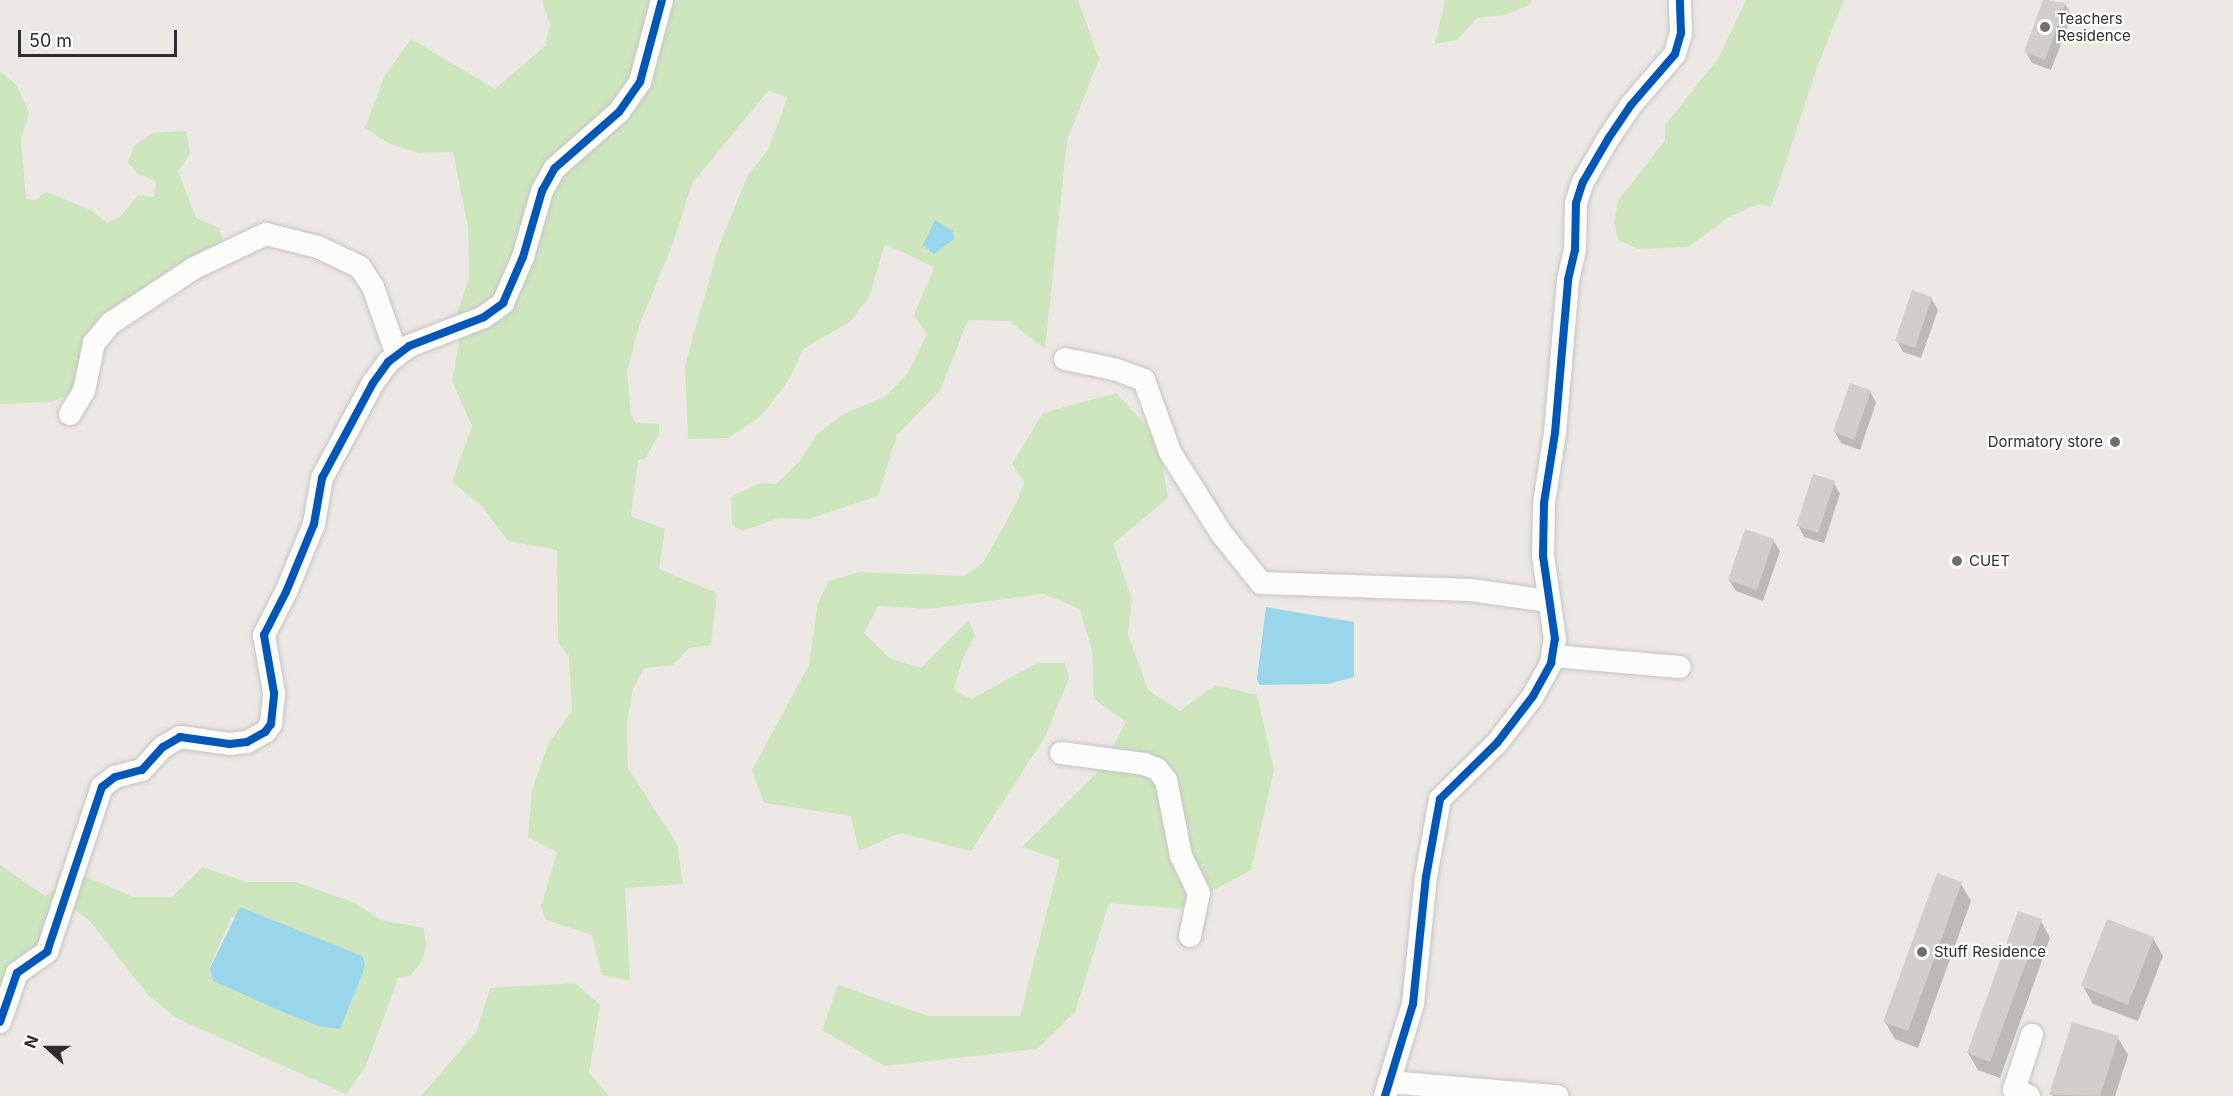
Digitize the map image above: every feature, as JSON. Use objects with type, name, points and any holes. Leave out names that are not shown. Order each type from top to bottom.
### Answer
[{"type":"street","points":[[0,1022],[17,973],[47,952],[102,787],[116,777],[142,770],[163,747],[180,737],[230,744],[247,742],[257,738],[271,724],[274,693],[264,635],[286,592],[314,524],[325,472],[373,383],[397,355],[418,342],[484,317],[503,303],[523,257],[542,191],[555,168],[619,112],[640,82],[662,0]]},
{"type":"street","points":[[1557,1096],[1387,1089],[1413,1004],[1428,867],[1440,799],[1504,734],[1533,696],[1553,656],[1555,639],[1543,556],[1544,503],[1555,433],[1568,280],[1575,250],[1576,203],[1583,182],[1608,139],[1631,105],[1675,54],[1681,33],[1680,0]]},
{"type":"street","points":[[70,414],[84,391],[100,333],[194,268],[266,234],[318,247],[360,267],[373,287],[397,355]]},
{"type":"street","points":[[1065,359],[1114,369],[1144,380],[1170,452],[1221,533],[1261,583],[1471,590],[1548,601]]},
{"type":"street","points":[[1553,656],[1680,667]]},
{"type":"street","points":[[1061,753],[1144,764],[1157,769],[1166,780],[1181,856],[1198,893],[1190,936]]},
{"type":"street","points":[[2029,1096],[2014,1090],[2032,1035]]},
{"type":"green space","points":[[542,0],[1078,0],[1099,59],[1067,140],[1045,349],[1009,321],[968,320],[940,391],[897,435],[878,496],[809,519],[779,518],[742,531],[732,525],[731,497],[760,483],[776,484],[799,462],[817,434],[845,413],[885,397],[908,373],[927,334],[914,316],[934,267],[885,244],[870,295],[851,321],[803,349],[789,380],[761,416],[728,438],[688,439],[685,366],[719,246],[748,175],[769,148],[787,98],[769,90],[692,183],[674,241],[640,323],[627,371],[631,415],[636,423],[659,424],[659,434],[645,459],[638,460],[631,516],[665,529],[659,569],[717,593],[711,645],[689,648],[673,665],[644,668],[633,689],[627,721],[628,768],[677,844],[683,884],[625,888],[630,981],[602,975],[592,935],[546,920],[541,907],[557,852],[528,837],[532,790],[548,744],[572,711],[569,656],[558,643],[557,550],[508,541],[480,504],[452,482],[472,426],[452,381],[460,338],[458,311],[469,278],[468,227],[453,152],[418,153],[388,143],[365,128],[384,77],[411,39],[495,89],[545,46],[550,25]]},
{"type":"green space","points":[[1445,0],[1532,0],[1529,5],[1504,15],[1477,18],[1457,40],[1435,44]]},
{"type":"green space","points":[[1746,0],[1844,0],[1819,62],[1771,207],[1759,204],[1729,217],[1688,247],[1638,249],[1618,240],[1614,222],[1618,201],[1665,140],[1665,125],[1718,59]]},
{"type":"green space","points":[[0,71],[17,86],[29,113],[21,139],[26,199],[36,200],[46,192],[91,210],[107,223],[120,217],[138,195],[154,197],[156,181],[138,174],[128,162],[134,146],[152,133],[186,131],[190,154],[178,171],[196,218],[219,228],[224,245],[108,324],[87,387],[52,402],[0,404]]},
{"type":"green space","points":[[1116,393],[1158,438],[1168,498],[1113,544],[1132,599],[1128,634],[1148,690],[1180,711],[1215,685],[1257,695],[1274,770],[1251,870],[1179,909],[1109,903],[1075,1012],[1037,1049],[885,1066],[822,1030],[838,985],[928,1016],[1020,1016],[1060,860],[1022,847],[1101,769],[1126,722],[1094,699],[1092,651],[1080,609],[1044,594],[928,609],[878,606],[864,633],[889,658],[921,668],[969,620],[975,635],[962,660],[954,690],[972,699],[1037,663],[1065,663],[1069,678],[1045,737],[971,851],[900,833],[859,851],[851,816],[764,803],[752,770],[809,665],[818,603],[829,581],[860,572],[964,576],[983,563],[1017,502],[1024,482],[1012,464],[1043,413]]},
{"type":"green space","points":[[0,865],[45,896],[82,875],[134,897],[172,897],[203,867],[246,882],[296,882],[355,903],[381,920],[424,928],[426,945],[422,961],[410,976],[398,978],[366,1066],[346,1094],[176,1018],[148,995],[89,920],[69,906],[32,970],[0,986]],"holes":[[[251,911],[362,975],[340,1029],[318,1026],[213,981],[210,967],[231,918]]]},
{"type":"green space","points":[[575,983],[600,1005],[589,1073],[609,1096],[421,1096],[477,1031],[490,988]]},
{"type":"water","points":[[935,220],[953,231],[954,239],[934,254],[923,245]]},
{"type":"water","points":[[1266,607],[1354,622],[1354,677],[1328,684],[1260,685],[1257,679]]},
{"type":"water","points":[[240,907],[362,956],[365,964],[362,975],[340,1029],[318,1026],[213,981],[210,968]]},
{"type":"building","name":"Teachers Residence","points":[[2043,0],[2066,3],[2045,60],[2024,52]]},
{"type":"building","points":[[1912,290],[1932,297],[1915,348],[1895,341]]},
{"type":"building","points":[[1850,383],[1871,390],[1854,440],[1833,432]]},
{"type":"building","points":[[1813,474],[1835,481],[1818,533],[1796,526]]},
{"type":"building","points":[[1745,529],[1774,539],[1757,590],[1728,580]]},
{"type":"building","name":"Stuff Residence","points":[[1937,873],[1962,882],[1908,1031],[1883,1022]]},
{"type":"building","name":"Stuff Residence","points":[[2018,911],[2042,919],[1990,1062],[1967,1053]]},
{"type":"building","points":[[2107,919],[2154,937],[2128,1005],[2081,986]]},
{"type":"building","points":[[2072,1022],[2119,1036],[2100,1096],[2049,1095]]},
{"type":"cycle path","points":[[0,1022],[17,973],[47,952],[102,787],[115,777],[142,770],[163,747],[180,737],[230,744],[247,742],[265,732],[271,724],[274,693],[264,635],[286,592],[314,524],[322,478],[373,383],[388,362],[409,346],[484,317],[503,303],[523,257],[542,191],[555,168],[619,112],[640,82],[662,0]]},
{"type":"cycle path","points":[[1385,1096],[1413,1004],[1426,877],[1440,799],[1497,743],[1533,696],[1551,663],[1555,639],[1543,556],[1544,503],[1555,433],[1568,280],[1575,250],[1576,203],[1583,182],[1608,139],[1631,105],[1675,54],[1681,33],[1680,0]]},
{"type":"place","name":"Teachers Residence","points":[[2045,27]]},
{"type":"place","name":"Dormatory store","points":[[2115,442]]},
{"type":"place","name":"CUET","points":[[1957,561]]},
{"type":"place","name":"Stuff Residence","points":[[1922,952]]}]
